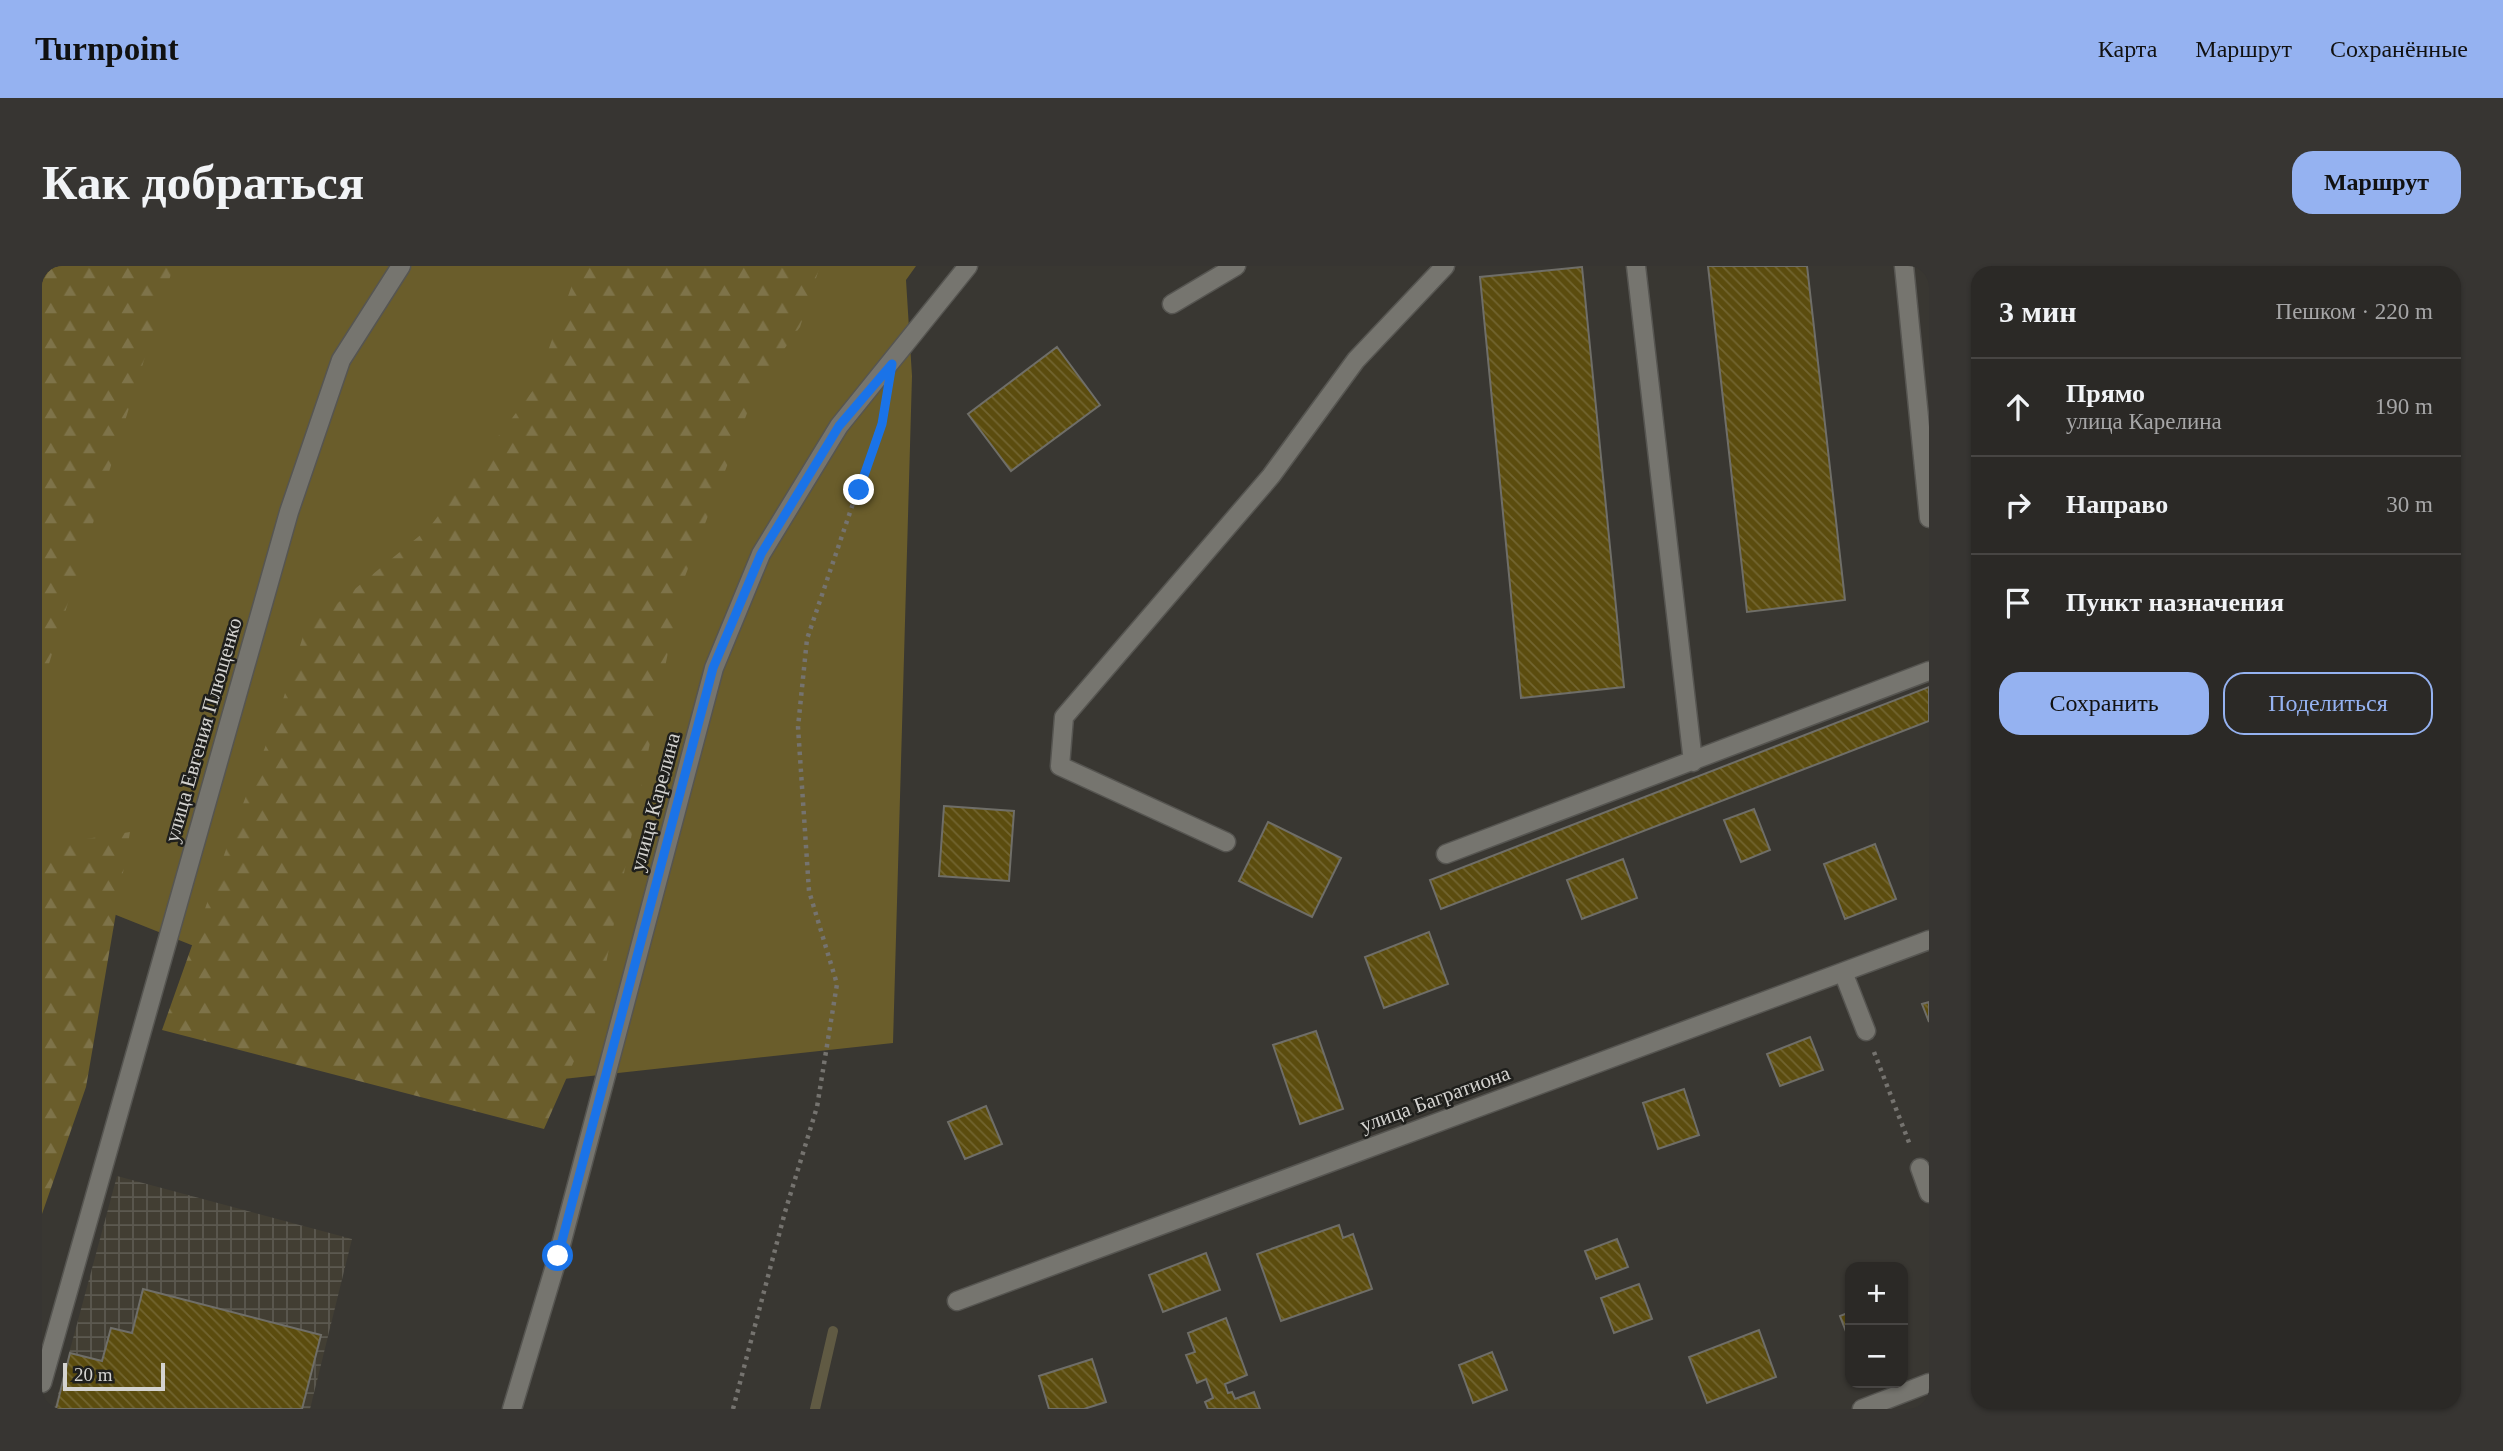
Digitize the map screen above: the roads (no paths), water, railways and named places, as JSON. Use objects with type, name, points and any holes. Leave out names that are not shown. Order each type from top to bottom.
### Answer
[{"type":"street","name":"улица Евгения Плющенко","points":[[42,1383],[289,512],[341,360],[401,266]]},
{"type":"street","name":"улица Карелина","points":[[512,1409],[558,1256],[713,668],[761,554],[839,426],[892,364],[968,266]]},
{"type":"street","points":[[1172,304],[1236,266]]},
{"type":"street","points":[[1636,266],[1693,762]]},
{"type":"street","points":[[1904,266],[1929,518]]},
{"type":"street","points":[[1226,842],[1060,766],[1064,717],[1271,476],[1356,360],[1445,267]]},
{"type":"street","points":[[1446,854],[1929,671]]},
{"type":"street","name":"улица Багратиона","points":[[957,1301],[1929,940]]},
{"type":"street","points":[[1843,972],[1866,1031]]},
{"type":"street","points":[[1920,1168],[1929,1193]]},
{"type":"street","points":[[1862,1409],[1929,1383]]},
{"type":"waterway","points":[[815,1409],[833,1331]]}]
